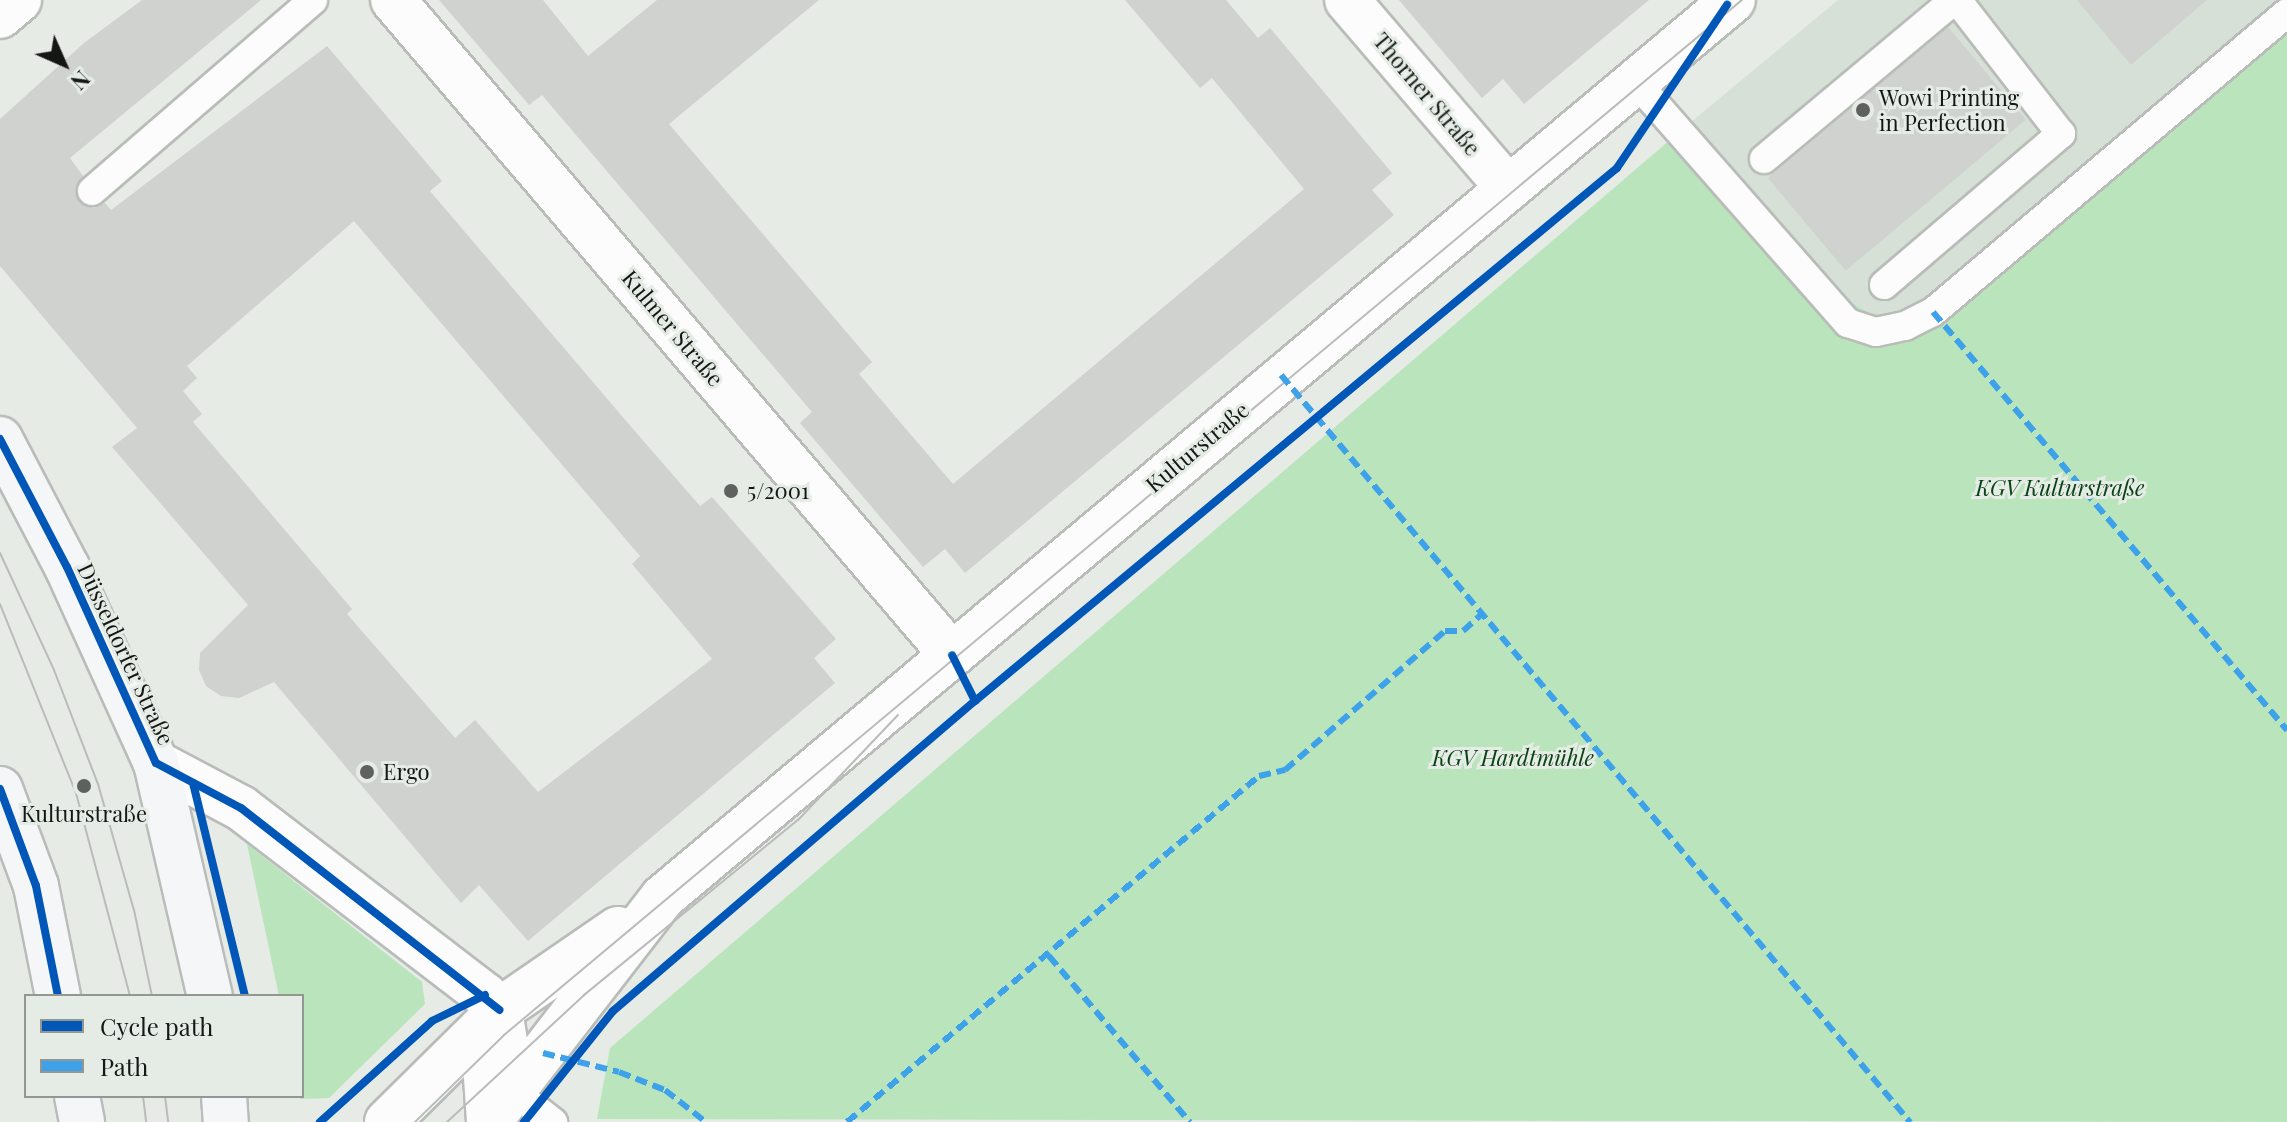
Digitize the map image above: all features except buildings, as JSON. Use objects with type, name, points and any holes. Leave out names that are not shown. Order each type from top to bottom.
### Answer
[{"type":"main road","name":"Düsseldorfer Straße","points":[[0,439],[67,567],[156,763],[210,994]]},
{"type":"main road","points":[[0,789],[36,886],[58,994]]},
{"type":"main road","points":[[77,1098],[82,1122]]},
{"type":"main road","points":[[224,1098],[226,1122]]},
{"type":"street","points":[[0,16],[19,0]]},
{"type":"street","name":"Kulmer Straße","points":[[393,0],[952,655]]},
{"type":"street","name":"Thorner Straße","points":[[1347,0],[1508,188]]},
{"type":"street","name":"Kulturstraße","points":[[387,1122],[488,1022],[650,911],[1733,0]]},
{"type":"street","name":"Düsseldorfer Straße","points":[[156,763],[241,808],[488,1022]]},
{"type":"street","name":"Kulturstraße","points":[[501,1106],[650,911]]},
{"type":"street","points":[[488,1022],[501,1106]]},
{"type":"lane","points":[[92,191],[313,0]]},
{"type":"lane","points":[[1764,159],[1956,0],[2061,134],[1884,285]]},
{"type":"lane","points":[[1636,82],[1848,323],[1876,332],[1905,326],[1933,312],[2287,13]]},
{"type":"lane","points":[[481,1122],[488,1022]]},
{"type":"lane","points":[[501,1106],[553,1122]]},
{"type":"shaded area","points":[[1838,0],[2287,0],[1933,301],[1894,315],[1870,313],[1845,299],[1691,122]]},
{"type":"green space","name":"KGV Hardtmühle","points":[[2287,2],[2287,1122],[597,1119],[610,1048],[1691,122],[1845,299],[1870,313],[1894,315],[1933,301]]},
{"type":"green space","points":[[247,844],[422,982],[425,1004],[329,1098],[300,1099],[304,1098],[304,994],[279,994]]},
{"type":"tram line","points":[[415,1122],[504,1035],[1742,0]]},
{"type":"tram line","points":[[0,553],[54,670],[98,784],[134,910],[152,994]]},
{"type":"tram line","points":[[0,604],[76,793],[129,994]]},
{"type":"tram line","points":[[447,1122],[584,995],[798,820],[898,715]]},
{"type":"tram line","points":[[143,1098],[146,1122]]},
{"type":"tram line","points":[[165,1098],[168,1122]]},
{"type":"marked path","points":[[1933,312],[2287,730]]},
{"type":"marked path","points":[[1281,375],[1910,1122]]},
{"type":"marked path","points":[[847,1122],[1259,776],[1285,770],[1445,631],[1463,631],[1482,614]]},
{"type":"marked path","points":[[1049,956],[1190,1122]]},
{"type":"marked path","points":[[543,1053],[619,1072],[665,1090],[706,1122]]},
{"type":"cycle path","points":[[975,701],[1617,168],[1727,5]]},
{"type":"cycle path","points":[[0,439],[67,567],[156,763],[241,808],[500,1010]]},
{"type":"cycle path","points":[[524,1122],[613,1011],[975,701],[952,655]]},
{"type":"cycle path","points":[[193,783],[245,994]]},
{"type":"cycle path","points":[[0,789],[36,886],[58,994]]},
{"type":"cycle path","points":[[320,1122],[432,1021],[485,995]]},
{"type":"place","name":"Wowi Printing in Perfection","points":[[1863,110]]},
{"type":"place","name":"5/2001","points":[[731,491]]},
{"type":"place","name":"Ergo","points":[[367,772]]},
{"type":"place","name":"Kulturstraße","points":[[84,786]]},
{"type":"park label","name":"KGV Kulturstraße","points":[[2060,488]]}]
